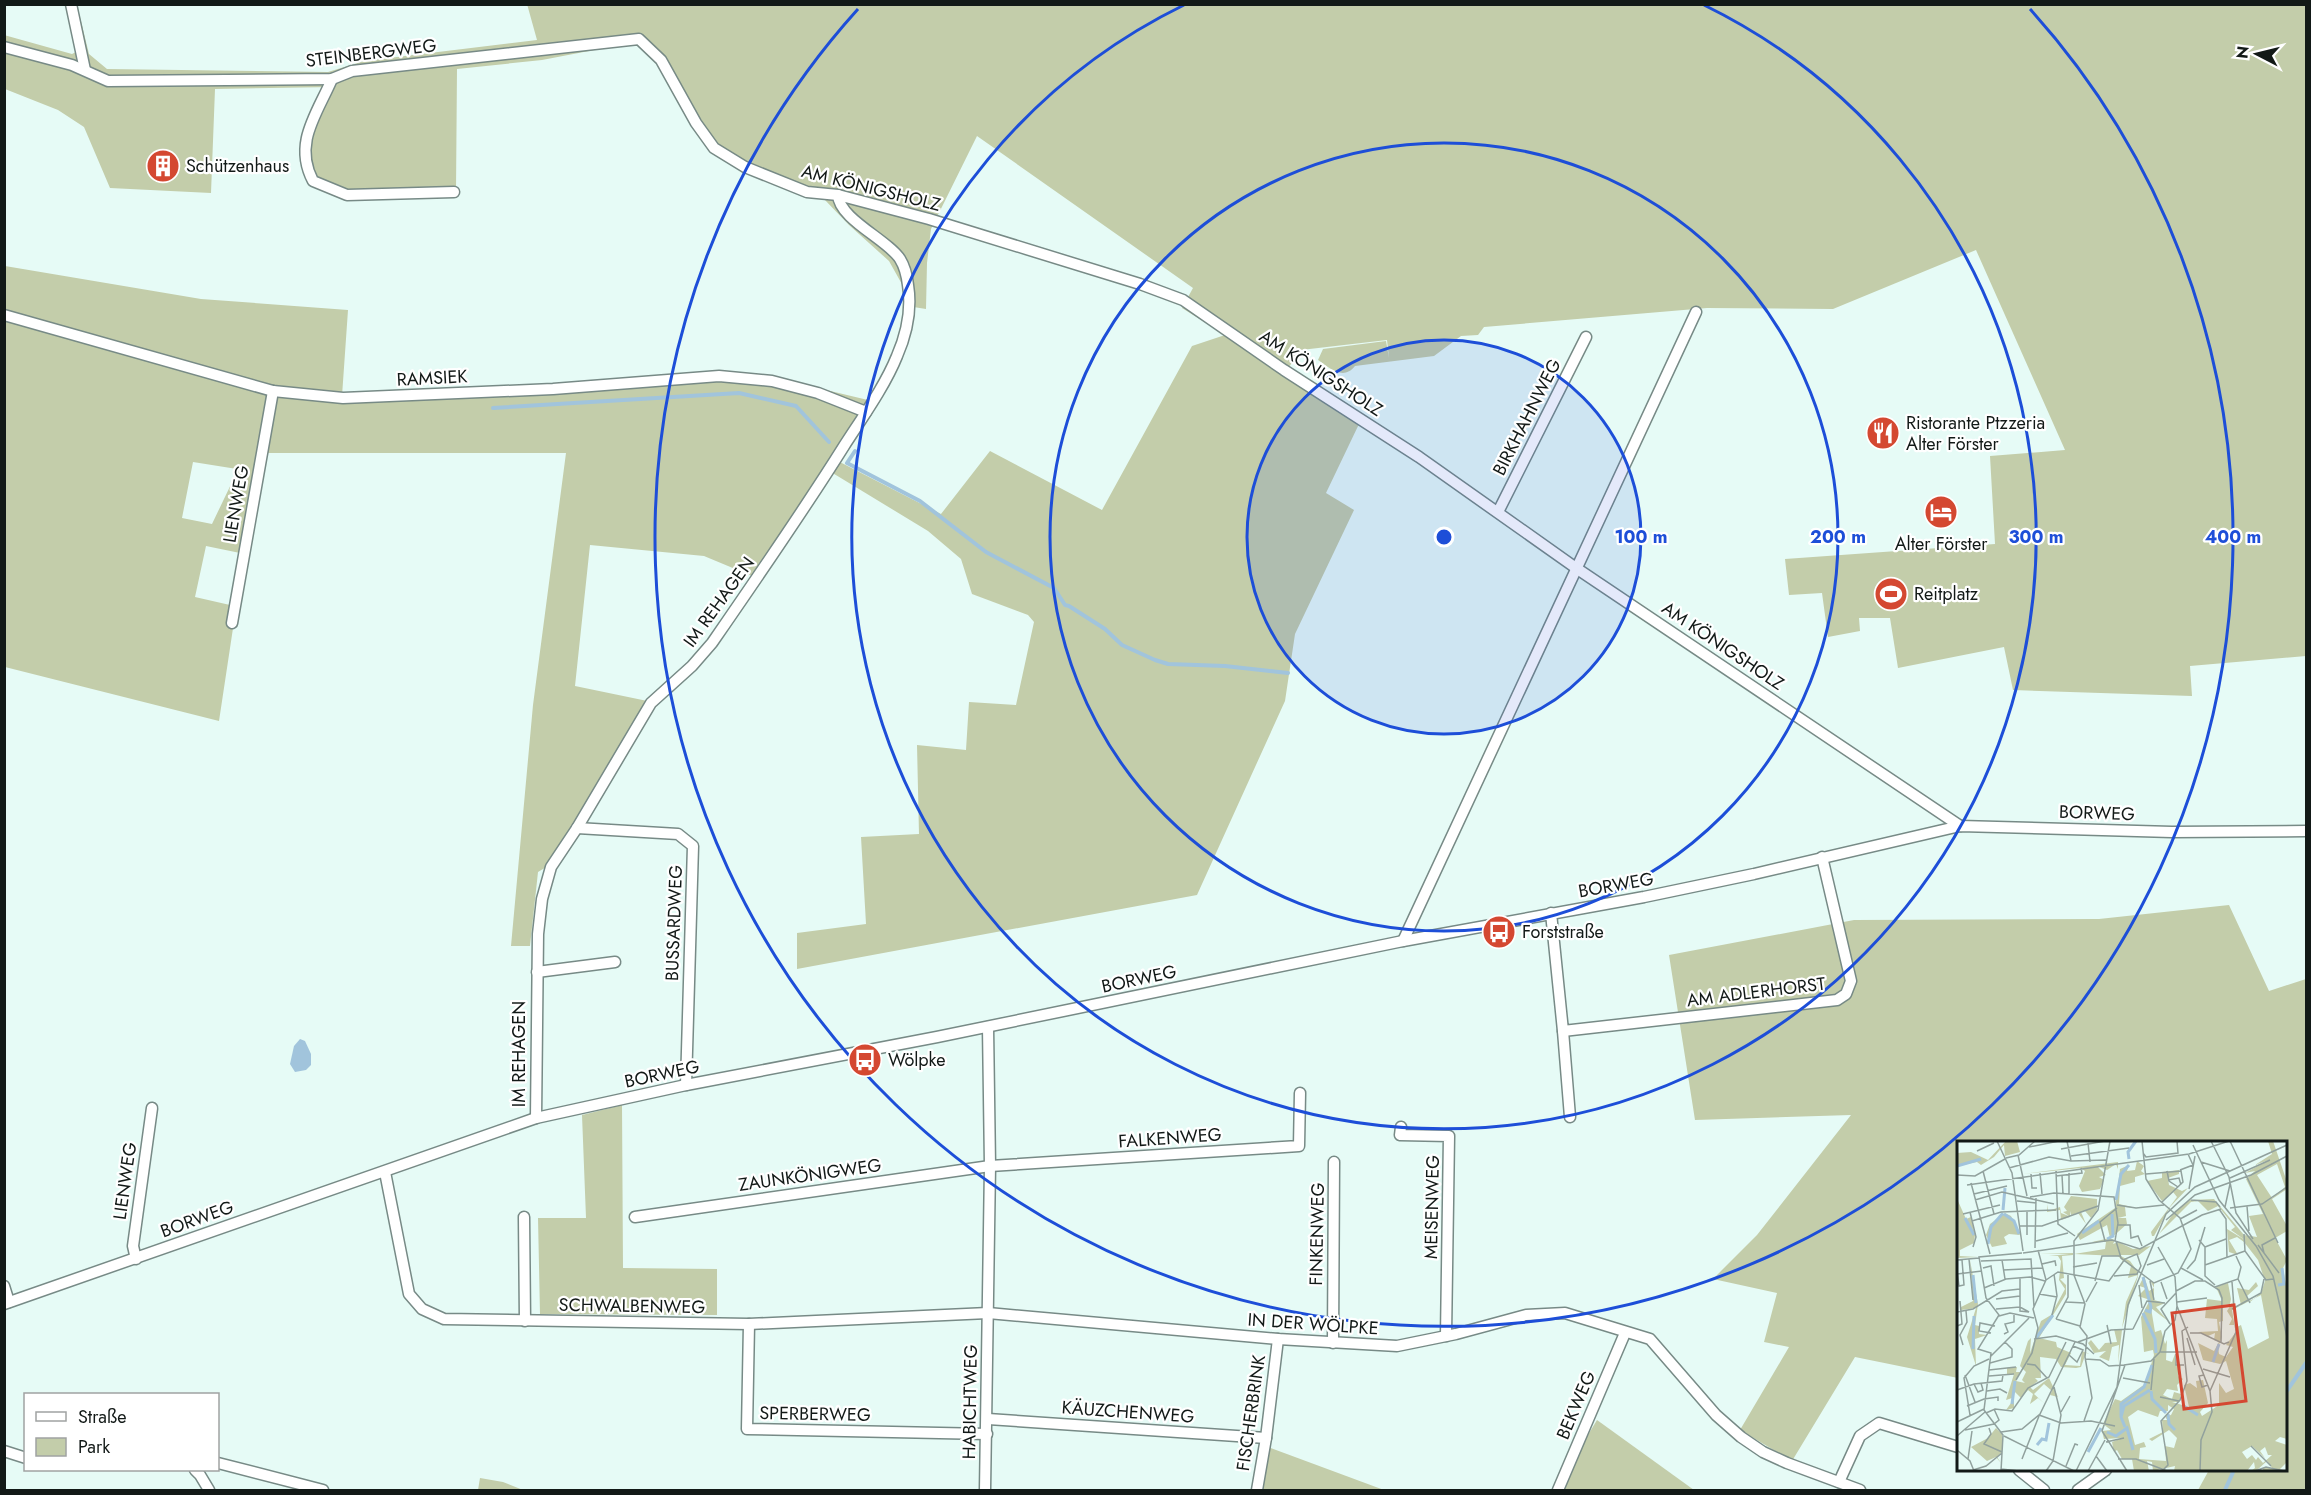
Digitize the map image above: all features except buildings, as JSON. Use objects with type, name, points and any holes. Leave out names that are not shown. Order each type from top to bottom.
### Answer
[{"type":"street","points":[[71,4],[85,70]]},
{"type":"street","name":"STEINBERGWEG","points":[[4,47],[72,65],[108,81],[332,79],[351,71],[639,39]]},
{"type":"street","name":"AM KÖNIGSHOLZ","points":[[639,39],[661,60],[696,123],[714,148],[745,167],[807,192],[838,195],[929,219],[1140,284],[1182,300],[1960,826]]},
{"type":"street","points":[[332,79],[306,136],[306,167],[313,181],[347,195],[454,192]]},
{"type":"street","name":"IM REHAGEN","points":[[536,1118],[538,934],[545,888],[551,867],[577,828],[651,703],[692,666],[712,643],[820,484],[897,358],[909,314],[906,274],[900,259],[854,219],[838,202],[838,195]]},
{"type":"street","points":[[1403,941],[1696,312]]},
{"type":"street","name":"RAMSIEK","points":[[4,315],[273,391],[343,399],[554,389],[719,376],[772,381],[818,393],[866,412]]},
{"type":"street","name":"BIRKHAHNWEG","points":[[1498,512],[1586,337]]},
{"type":"street","name":"LIENWEG","points":[[232,623],[273,391]]},
{"type":"street","name":"BORWEG","points":[[7,1303],[536,1118],[686,1085],[988,1027],[1403,941],[1644,897],[1960,826],[2172,832],[2307,831]]},
{"type":"street","name":"BUSSARDWEG","points":[[577,828],[678,834],[693,846],[686,1085]]},
{"type":"street","name":"AM ADLERHORST","points":[[1563,1031],[1837,1000],[1846,994],[1851,981],[1822,857]]},
{"type":"street","points":[[1551,913],[1570,1117]]},
{"type":"street","points":[[537,972],[615,962]]},
{"type":"street","points":[[988,1027],[990,1166],[988,1313]]},
{"type":"street","name":"FALKENWEG","points":[[990,1166],[1299,1146],[1300,1093]]},
{"type":"street","name":"LIENWEG","points":[[136,1259],[133,1246],[152,1108]]},
{"type":"street","name":"MEISENWEG","points":[[1401,1127],[1400,1135],[1449,1136],[1446,1336]]},
{"type":"street","name":"FINKENWEG","points":[[1333,1343],[1334,1162]]},
{"type":"street","name":"ZAUNKÖNIGWEG","points":[[635,1217],[990,1166]]},
{"type":"street","name":"SCHWALBENWEG","points":[[385,1172],[409,1294],[422,1309],[444,1318],[749,1324],[988,1313]]},
{"type":"street","points":[[524,1216],[525,1321]]},
{"type":"street","points":[[4,1286],[7,1303]]},
{"type":"street","name":"IN DER WÖLPKE","points":[[988,1313],[1278,1339],[1397,1346],[1526,1315],[1565,1313],[1650,1339],[1716,1415],[1741,1437],[1763,1452],[1787,1463],[1860,1491]]},
{"type":"street","name":"HABICHTWEG","points":[[985,1491],[988,1313]]},
{"type":"street","name":"SPERBERWEG","points":[[749,1324],[747,1429],[987,1434]]},
{"type":"street","name":"BEKWEG","points":[[1558,1491],[1625,1333]]},
{"type":"street","name":"FISCHERBRINK","points":[[1257,1491],[1278,1339]]},
{"type":"street","name":"KÄUZCHENWEG","points":[[988,1419],[1266,1438]]},
{"type":"street","points":[[1839,1482],[1860,1436],[1879,1423],[1957,1446]]},
{"type":"street","points":[[4,1450],[24,1457]]},
{"type":"street","points":[[219,1463],[323,1491]]},
{"type":"street","points":[[196,1471],[209,1491]]},
{"type":"street","points":[[2020,1471],[2044,1491]]},
{"type":"street","points":[[2078,1491],[2105,1471]]},
{"type":"green space","points":[[527,4],[2306,5],[2306,656],[2190,666],[2192,696],[2013,690],[2004,647],[1898,668],[1890,618],[1859,618],[1860,631],[1828,637],[1822,593],[1789,595],[1785,559],[1995,544],[1990,456],[2065,450],[1976,250],[1833,309],[1707,308],[1484,327],[1478,335],[1461,336],[1434,356],[1355,366],[1346,373],[1337,372],[1318,360],[1323,349],[1386,341],[1389,358],[1387,340],[1301,350],[1284,374],[1359,424],[1326,493],[1354,510],[1295,634],[1285,701],[1197,895],[797,969],[797,933],[866,924],[861,837],[919,834],[917,745],[966,750],[969,702],[1016,705],[1034,622],[1028,615],[972,594],[961,559],[928,531],[826,469],[752,576],[704,556],[590,545],[575,686],[657,703],[548,866],[538,872],[530,946],[511,946],[533,705],[566,453],[264,453],[219,721],[5,667],[5,266],[201,299],[348,310],[342,396],[772,377],[872,401],[832,458],[941,514],[990,451],[1102,510],[1192,346],[1225,335],[1182,308],[1193,288],[977,136],[931,229],[927,263],[926,309],[907,306],[903,286],[889,261],[824,199],[742,171],[710,149],[660,63],[636,42],[542,60],[457,69],[456,190],[346,191],[314,178],[307,145],[333,87],[215,89],[211,193],[110,188],[84,127],[58,110],[5,89],[4,35],[72,54],[76,52],[65,5],[77,5],[89,54],[107,69],[328,72],[364,61],[537,40]],"holes":[[[193,462],[237,469],[212,524],[182,518]],[[206,546],[240,553],[230,605],[195,597]]]},
{"type":"green space","points":[[2229,905],[2269,991],[2306,979],[2306,1490],[2198,1490],[2208,1471],[2287,1471],[2287,1141],[1957,1141],[1957,1378],[1855,1357],[1792,1461],[1740,1430],[1789,1347],[1764,1342],[1777,1293],[1713,1279],[1757,1235],[1851,1115],[1695,1120],[1669,955],[1854,920],[2099,919]]},
{"type":"green space","points":[[622,1105],[623,1268],[717,1269],[717,1315],[540,1314],[538,1218],[586,1218],[582,1115]]},
{"type":"green space","points":[[1597,1420],[1694,1490],[1555,1490]]},
{"type":"green space","points":[[1268,1447],[1384,1490],[1260,1490]]},
{"type":"green space","points":[[480,1478],[503,1482],[523,1490],[478,1490]]},
{"type":"water","points":[[300,1039],[305,1041],[311,1054],[311,1065],[306,1070],[295,1072],[290,1064],[294,1046]]},
{"type":"waterway","points":[[493,408],[739,393],[796,406],[829,442]]},
{"type":"waterway","points":[[855,451],[847,463],[920,501],[986,552],[1054,588],[1065,605],[1105,629],[1122,645],[1168,664],[1225,666],[1288,673]]},
{"type":"waterway","points":[[2287,1391],[2306,1363]]},
{"type":"waterway","points":[[2225,1490],[2234,1471]]},
{"type":"place","name":"Schützenhaus","points":[[163,166]]},
{"type":"place","name":"Ristorante Ptzzeria Alter Förster","points":[[1883,433]]},
{"type":"place","name":"Alter Förster","points":[[1941,512]]},
{"type":"place","name":"Reitplatz","points":[[1891,594]]},
{"type":"place","name":"Forststraße","points":[[1499,932]]},
{"type":"place","name":"Wölpke","points":[[865,1060]]}]
